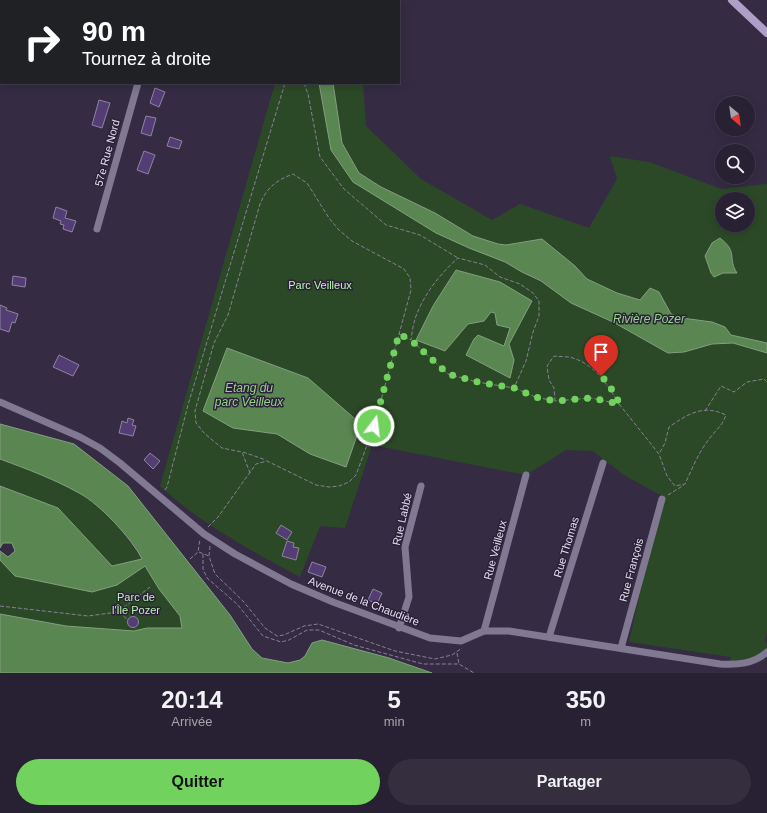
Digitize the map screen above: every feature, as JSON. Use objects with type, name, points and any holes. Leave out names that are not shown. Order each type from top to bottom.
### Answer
[{"type":"main road","points":[[732,0],[767,33]]},
{"type":"street","name":"57e Rue Nord","points":[[97,229],[138,84]]},
{"type":"street","name":"Avenue de la Chaudière","points":[[0,402],[80,437],[100,448],[204,534],[235,554],[291,584],[399,628],[430,638],[461,641],[484,631],[509,631],[550,636],[720,664],[738,665],[753,661],[767,652]]},
{"type":"street","name":"Rue Thomas","points":[[550,636],[603,463]]},
{"type":"street","name":"Rue Veilleux","points":[[484,631],[526,475]]},
{"type":"street","name":"Rue Labbé","points":[[399,628],[408,597],[405,547],[421,486]]},
{"type":"street","name":"Rue François","points":[[621,648],[662,499]]},
{"type":"path","points":[[159,497],[167,487],[188,405],[284,84]]},
{"type":"path","points":[[304,84],[308,94],[320,157],[344,189],[386,225],[420,235],[458,258],[485,264],[500,277],[520,284],[533,293],[539,301],[539,316],[532,332],[526,361],[514,388]]},
{"type":"path","points":[[294,174],[307,183],[329,218],[343,234],[352,241],[404,269],[410,278],[411,290],[399,334],[374,426],[356,474],[353,478],[339,486],[329,487],[316,485],[267,461],[242,452],[222,448],[205,434],[196,423],[195,411],[214,342],[228,315],[260,204],[265,192],[283,178],[294,174]]},
{"type":"path","points":[[411,340],[415,319],[427,295],[442,272],[458,258]]},
{"type":"path","points":[[399,334],[411,340],[448,374],[478,382],[514,388],[535,397],[555,401],[591,398],[620,404]]},
{"type":"path","points":[[555,401],[554,388],[549,380],[547,366],[554,356],[572,358],[594,370],[608,383],[620,404],[659,454],[667,476],[674,486],[685,484]]},
{"type":"path","points":[[705,412],[721,386],[734,392],[747,382],[764,379],[767,382]]},
{"type":"path","points":[[659,454],[665,443],[669,427],[686,415],[698,411],[705,412],[715,410],[726,415],[722,426],[710,438],[700,454],[685,484],[662,499]]},
{"type":"path","points":[[242,452],[250,473]]},
{"type":"path","points":[[206,529],[218,517],[256,464],[267,461]]},
{"type":"path","points":[[190,559],[198,552],[200,538],[205,541]]},
{"type":"path","points":[[211,545],[209,556],[215,574],[243,601],[265,628],[278,636],[284,635],[304,626],[318,624],[395,651],[435,659],[457,652],[459,664]]},
{"type":"path","points":[[198,552],[209,556]]},
{"type":"path","points":[[202,554],[203,569],[207,578],[237,604],[263,636],[281,642],[289,640],[307,630],[319,630],[354,645],[422,664],[459,664],[474,673]]},
{"type":"path","points":[[0,606],[88,616],[118,612],[150,587]]},
{"type":"path","points":[[118,612],[128,620]]},
{"type":"green space","name":"Parc Veilleux","points":[[275,84],[319,84],[322,104],[353,182],[505,262],[668,353],[712,344],[733,343],[767,353],[767,633],[765,640],[767,644],[767,652],[762,657],[730,664],[731,657],[629,642],[662,496],[624,475],[593,451],[566,450],[526,475],[372,445],[345,528],[320,526],[300,577],[245,547],[210,525],[160,486]]},
{"type":"green space","points":[[333,84],[363,84],[366,126],[421,179],[492,220],[520,204],[589,228],[617,179],[610,156],[649,162],[721,189],[767,184],[767,343],[731,335],[725,327],[712,322],[682,318],[671,314],[659,292],[650,288],[640,301],[617,293],[587,279],[575,266],[542,239],[506,245],[473,236],[381,187],[358,173],[342,143]]},
{"type":"green space","name":"Parc de l'Île Pozer","points":[[0,459],[30,470],[70,488],[89,499],[114,523],[142,560],[112,566],[58,508],[0,486]]},
{"type":"green space","name":"Parc de l'Île Pozer","points":[[0,560],[117,585],[145,566],[159,589],[180,616],[182,628],[147,628],[134,631],[66,626],[0,614]]},
{"type":"water","name":"Rivière Pozer","points":[[319,84],[333,84],[342,143],[359,173],[381,187],[435,213],[473,236],[506,245],[542,239],[575,266],[587,279],[617,293],[640,300],[650,288],[659,292],[671,314],[682,318],[712,322],[725,327],[731,335],[767,343],[767,353],[733,343],[712,344],[684,352],[668,353],[613,322],[571,303],[541,281],[505,262],[436,233],[353,182],[331,150]]},
{"type":"water","points":[[720,238],[726,243],[731,252],[734,268],[737,273],[723,273],[714,277],[705,256],[712,243]]},
{"type":"water","points":[[456,270],[500,282],[532,301],[509,344],[514,360],[510,378],[466,355],[474,339],[478,335],[504,346],[510,328],[497,325],[495,313],[491,312],[484,321],[468,324],[445,351],[416,340],[433,306]]},
{"type":"water","name":"Etang du parc Veilleux","points":[[227,348],[308,378],[361,424],[346,467],[310,454],[277,434],[233,428],[203,411]]},
{"type":"water","points":[[0,424],[74,444],[128,486],[230,615],[252,649],[262,658],[288,663],[300,660],[305,656],[312,643],[322,640],[389,658],[432,673],[0,673],[0,614],[66,626],[134,631],[147,628],[182,628],[180,616],[159,589],[145,566],[117,585],[92,592],[15,576],[0,560],[0,551],[8,557],[15,551],[12,543],[3,543],[0,548],[0,486],[58,508],[112,566],[142,559],[130,541],[114,522],[87,498],[70,488],[30,470],[0,459]]},
{"type":"building","points":[[155,88],[165,92],[159,107],[150,103]]},
{"type":"building","points":[[99,100],[110,103],[102,128],[92,125]]},
{"type":"building","points":[[146,116],[156,118],[151,136],[141,133]]},
{"type":"building","points":[[170,137],[182,141],[179,149],[167,146]]},
{"type":"building","points":[[144,151],[155,155],[148,174],[137,170]]},
{"type":"building","points":[[56,207],[67,211],[65,218],[76,221],[72,232],[63,229],[64,225],[60,224],[61,221],[53,218]]},
{"type":"building","points":[[13,276],[26,278],[25,287],[12,285]]},
{"type":"building","points":[[0,305],[7,308],[6,310],[18,314],[15,323],[12,322],[9,332],[0,329]]},
{"type":"building","points":[[59,355],[79,365],[73,376],[53,367]]},
{"type":"building","points":[[128,418],[134,420],[132,425],[136,426],[133,436],[119,433],[122,421],[127,423]]},
{"type":"building","points":[[150,453],[160,461],[153,469],[144,460]]},
{"type":"building","points":[[281,525],[292,532],[287,540],[276,533]]},
{"type":"building","points":[[287,541],[294,543],[293,547],[299,548],[296,560],[282,556]]},
{"type":"building","points":[[312,562],[326,567],[322,577],[308,572]]},
{"type":"building","points":[[373,589],[382,593],[377,604],[368,600]]},
{"type":"building","points":[[131,617],[135,617],[137,618],[137,626],[131,627],[128,624],[128,620]]},
{"type":"route","points":[[374,426],[399,334],[411,340],[448,374],[478,382],[514,388],[535,397],[555,401],[591,398],[620,404],[608,383],[601,376]]}]
